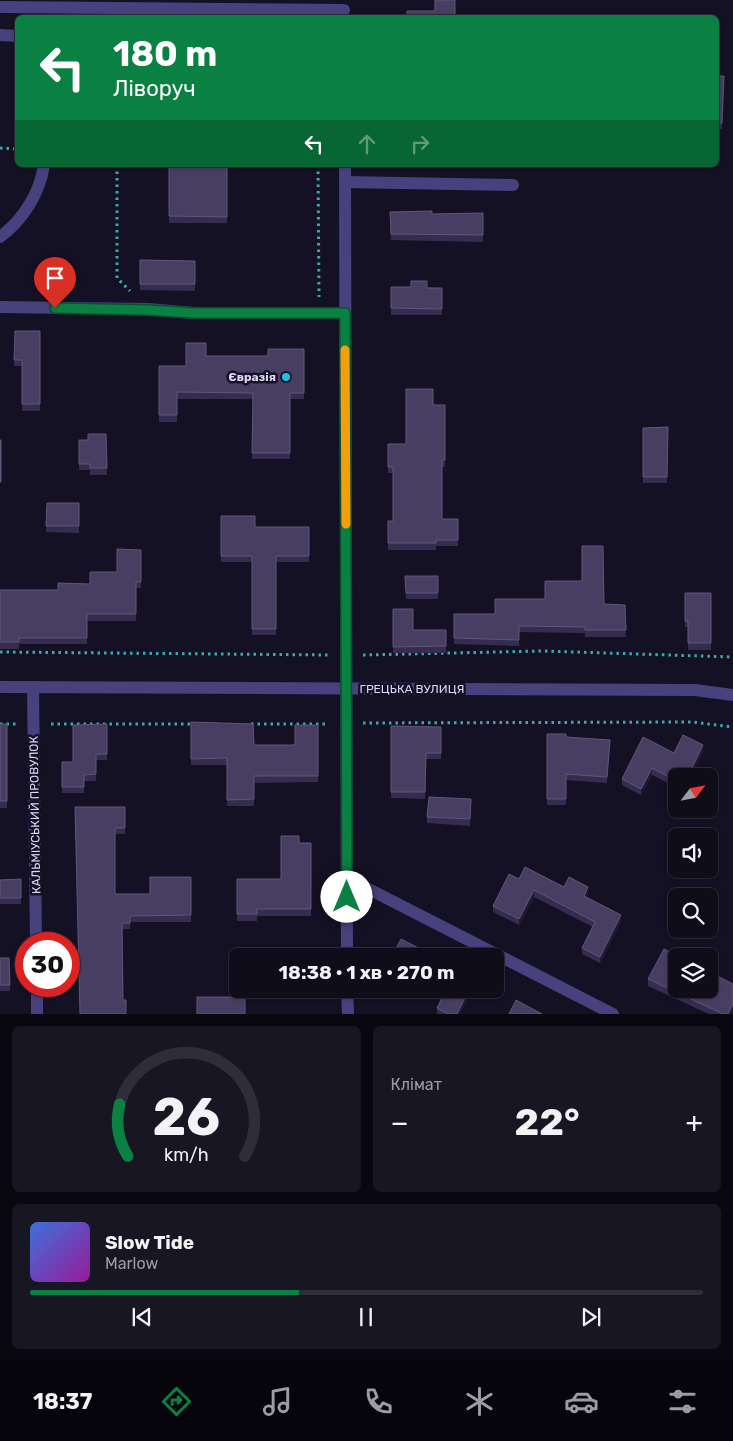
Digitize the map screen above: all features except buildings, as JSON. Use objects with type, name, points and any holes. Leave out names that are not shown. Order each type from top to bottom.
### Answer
[{"type":"street","points":[[0,7],[47,12],[104,8],[344,9]]},
{"type":"street","points":[[90,15],[104,8]]},
{"type":"street","points":[[0,36],[15,36]]},
{"type":"street","points":[[0,237],[20,219],[31,203],[39,186],[44,167]]},
{"type":"street","points":[[345,167],[347,948]]},
{"type":"street","points":[[345,182],[513,185]]},
{"type":"street","points":[[0,307],[148,310],[194,313],[345,313]]},
{"type":"street","name":"ГРЕЦЬКА ВУЛИЦЯ","points":[[0,687],[695,690],[733,695]]},
{"type":"street","name":"КАЛЬМІУСЬКИЙ ПРОВУЛОК","points":[[33,687],[36,932]]},
{"type":"street","points":[[347,878],[613,1014]]},
{"type":"street","points":[[37,997],[37,1014]]},
{"type":"street","points":[[348,998],[348,1014]]},
{"type":"path","points":[[0,148],[15,148]]},
{"type":"path","points":[[117,167],[117,278],[148,310]]},
{"type":"path","points":[[318,167],[319,313]]},
{"type":"path","points":[[0,652],[346,655],[542,651],[733,657]]},
{"type":"path","points":[[243,724],[692,722],[733,727]]},
{"type":"path","points":[[34,724],[203,724]]},
{"type":"slow traffic","points":[[345,350],[346,524]]},
{"type":"place","name":"Євразія","points":[[286,377]]},
{"type":"route","points":[[55,308],[194,313],[345,313],[347,897]]}]
